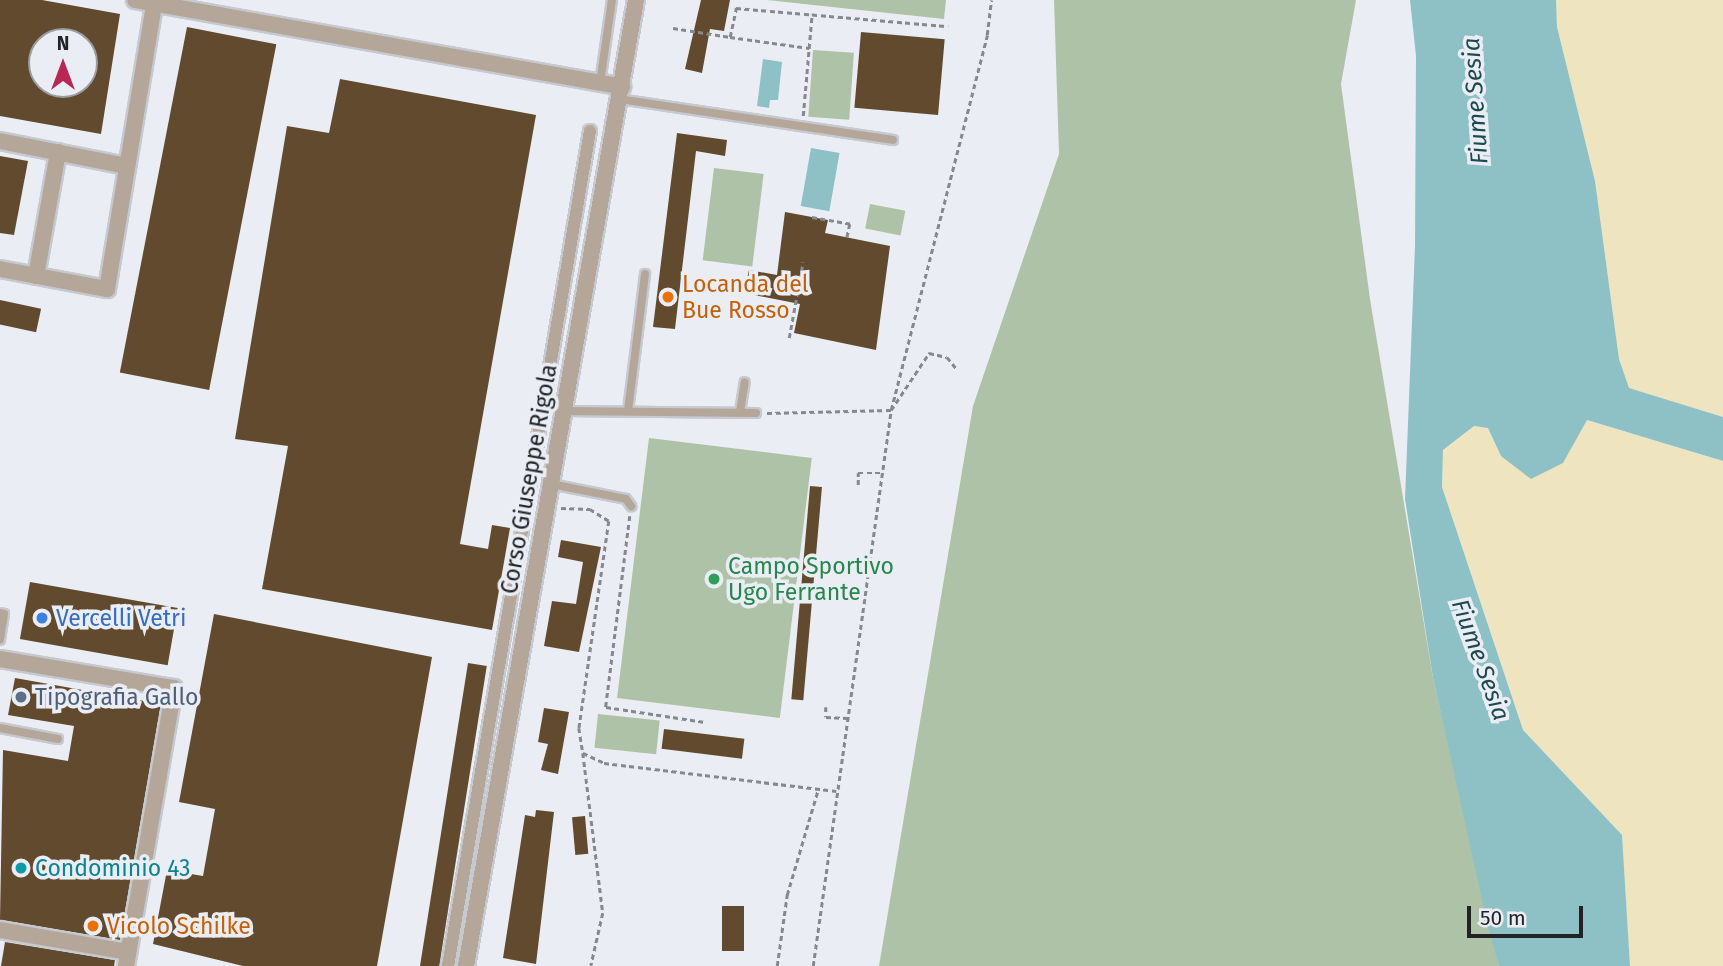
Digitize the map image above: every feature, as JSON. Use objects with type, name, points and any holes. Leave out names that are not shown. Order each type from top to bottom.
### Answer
[{"type":"street","points":[[135,0],[600,83],[621,93]]},
{"type":"street","name":"Corso Giuseppe Rigola","points":[[466,966],[636,0]]},
{"type":"street","points":[[0,269],[107,289],[154,4]]},
{"type":"street","points":[[448,966],[590,131]]},
{"type":"street","points":[[0,141],[126,166]]},
{"type":"street","points":[[36,276],[58,152]]},
{"type":"street","points":[[0,659],[174,688],[127,959],[0,930]]},
{"type":"lane","points":[[600,83],[612,0]]},
{"type":"lane","points":[[621,93],[802,126],[893,139]]},
{"type":"lane","points":[[628,411],[646,274]]},
{"type":"lane","points":[[740,412],[745,382]]},
{"type":"lane","points":[[564,411],[756,413]]},
{"type":"lane","points":[[551,484],[626,499],[632,506]]},
{"type":"lane","points":[[0,613],[5,614],[0,640]]},
{"type":"lane","points":[[0,727],[58,739]]},
{"type":"path","points":[[813,966],[891,410],[991,0]]},
{"type":"path","points":[[730,37],[736,8],[948,26]]},
{"type":"path","points":[[802,126],[812,15]]},
{"type":"path","points":[[673,28],[809,48]]},
{"type":"path","points":[[812,217],[850,224],[847,237]]},
{"type":"path","points":[[789,338],[803,262]]},
{"type":"path","points":[[891,410],[929,353],[947,357],[956,369]]},
{"type":"path","points":[[756,413],[891,410]]},
{"type":"path","points":[[858,485],[858,473],[882,473]]},
{"type":"path","points":[[632,506],[606,707],[705,722]]},
{"type":"path","points":[[547,509],[590,509],[609,521],[579,728],[603,913],[591,966]]},
{"type":"path","points":[[826,707],[826,717],[847,718]]},
{"type":"path","points":[[583,753],[604,763],[837,791]]},
{"type":"path","points":[[777,966],[787,895],[818,789]]},
{"type":"green space","points":[[767,0],[946,0],[944,19]]},
{"type":"green space","points":[[1054,0],[1356,0],[1341,84],[1370,299],[1433,678],[1499,966],[879,966],[973,406],[1059,154]]},
{"type":"green space","points":[[813,50],[854,53],[849,120],[808,117]]},
{"type":"green space","points":[[714,168],[764,174],[752,266],[703,260]]},
{"type":"green space","points":[[870,204],[905,211],[901,235],[865,229]]},
{"type":"green space","name":"Campo Sportivo Ugo Ferrante","points":[[649,438],[812,458],[780,718],[617,698]]},
{"type":"green space","points":[[598,714],[660,720],[656,754],[594,748]]},
{"type":"sand","points":[[1556,0],[1723,0],[1723,417],[1629,388],[1619,359],[1595,181],[1557,27]]},
{"type":"sand","points":[[1586,420],[1723,461],[1723,966],[1630,966],[1622,835],[1523,730],[1442,487],[1443,450],[1474,426],[1488,428],[1501,456],[1563,463]]},
{"type":"water","name":"Fiume Sesia","points":[[1410,0],[1556,0],[1557,27],[1595,181],[1619,359],[1629,388],[1723,417],[1723,461],[1587,420],[1563,463],[1531,479],[1501,456],[1488,428],[1474,426],[1443,450],[1442,487],[1523,730],[1622,835],[1630,966],[1499,966],[1489,931],[1433,678],[1405,499],[1415,246],[1416,56]]},
{"type":"water","points":[[763,59],[782,62],[778,100],[770,100],[769,108],[757,106]]},
{"type":"water","points":[[811,148],[840,153],[829,211],[801,206]]},
{"type":"building","points":[[0,0],[42,0],[120,14],[101,134],[0,116]]},
{"type":"building","points":[[701,0],[730,0],[724,31],[710,29],[702,73],[685,69]]},
{"type":"building","points":[[187,27],[276,44],[209,390],[120,373]]},
{"type":"building","points":[[861,32],[945,39],[938,115],[854,108]]},
{"type":"building","points":[[340,79],[536,115],[460,544],[488,549],[492,525],[510,528],[492,630],[262,589],[288,446],[235,439],[287,126],[329,133]]},
{"type":"building","points":[[677,133],[727,140],[725,156],[696,151],[675,329],[653,327]]},
{"type":"building","points":[[0,156],[28,161],[14,235],[0,233]]},
{"type":"building","points":[[785,212],[828,220],[825,233],[890,246],[876,350],[794,333],[800,304],[744,293],[749,270],[777,275]]},
{"type":"building","points":[[0,300],[41,309],[36,332],[0,325]]},
{"type":"building","points":[[810,486],[822,487],[803,700],[791,699]]},
{"type":"building","points":[[561,540],[601,547],[579,652],[544,646],[552,601],[576,604],[583,562],[558,557]]},
{"type":"building","points":[[30,582],[178,608],[168,665],[20,639]]},
{"type":"building","points":[[214,614],[432,657],[377,966],[243,966],[153,944],[167,870],[203,876],[215,809],[179,802]]},
{"type":"building","points":[[468,663],[487,666],[439,966],[420,966]]},
{"type":"building","points":[[15,678],[161,704],[120,940],[0,920],[3,750],[68,761],[74,726],[8,715]]},
{"type":"building","points":[[544,708],[569,712],[558,774],[541,770],[548,744],[538,742]]},
{"type":"building","points":[[664,729],[744,739],[742,759],[662,749]]},
{"type":"building","points":[[536,810],[554,812],[536,964],[503,958],[525,815],[535,817]]},
{"type":"building","points":[[585,816],[588,854],[575,855],[572,817]]},
{"type":"building","points":[[722,906],[744,906],[744,951],[722,951]]},
{"type":"building","points":[[5,942],[115,960],[114,966],[1,966]]},
{"type":"place","name":"Locanda del Bue Rosso","points":[[668,297]]},
{"type":"place","name":"Campo Sportivo Ugo Ferrante","points":[[714,579]]},
{"type":"place","name":"Vercelli Vetri","points":[[42,618]]},
{"type":"place","name":"Tipografia Gallo","points":[[21,697]]},
{"type":"place","name":"Condominio 43","points":[[21,868]]},
{"type":"place","name":"Vicolo Schilke","points":[[93,926]]}]
